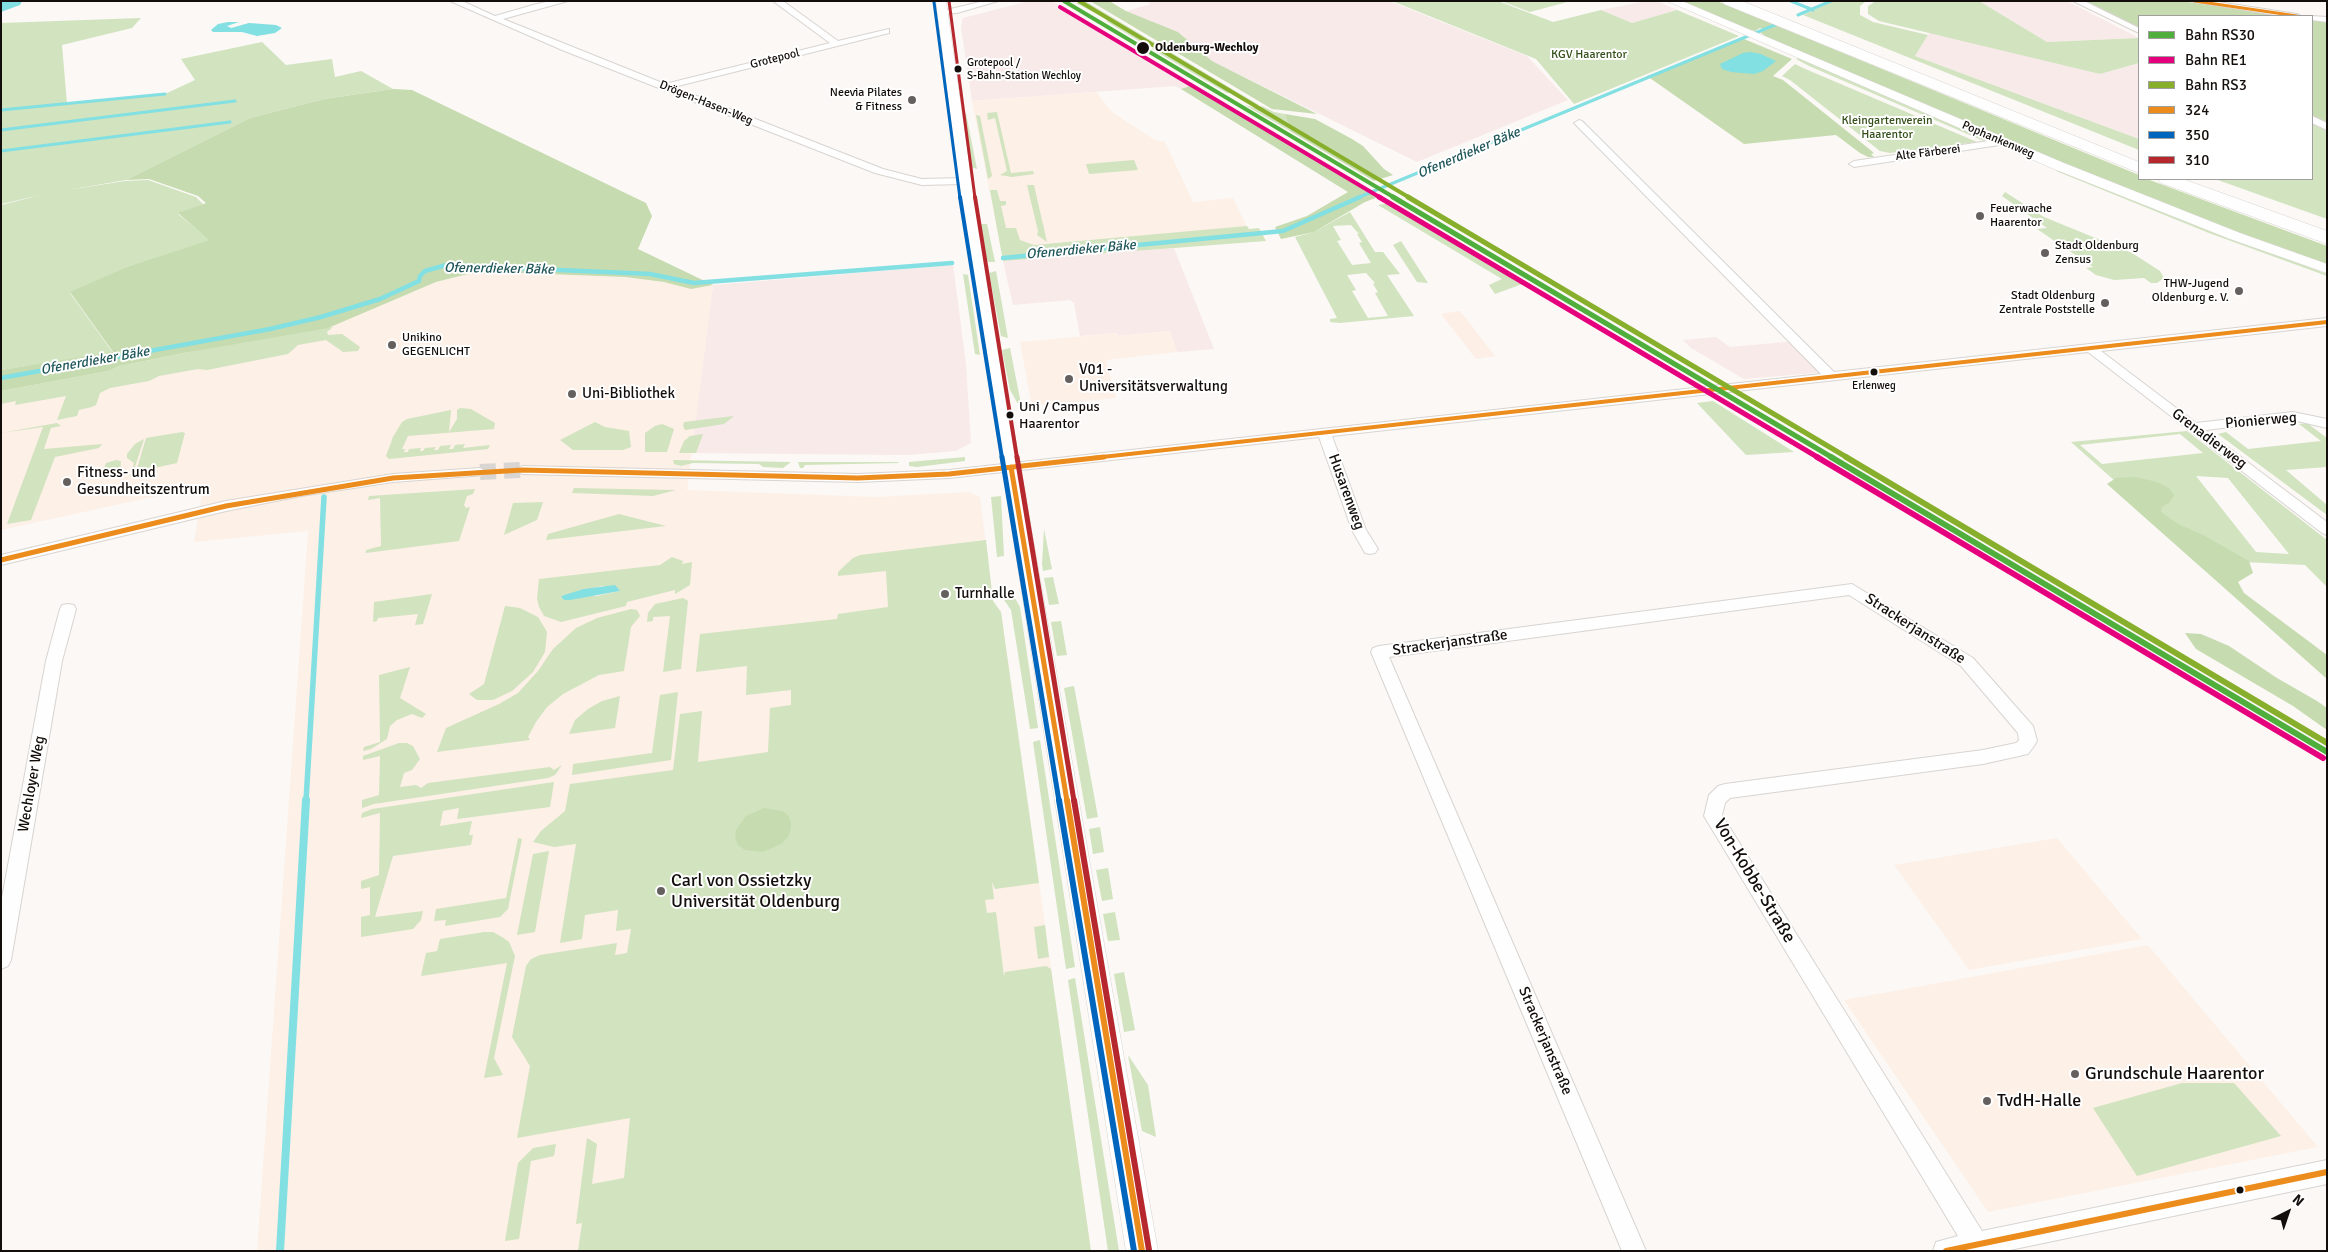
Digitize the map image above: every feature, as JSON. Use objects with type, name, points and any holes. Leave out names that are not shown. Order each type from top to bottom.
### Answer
[{"type":"highway","points":[[1729,1],[2138,168]]},
{"type":"highway","points":[[1749,1],[2138,158]]},
{"type":"highway","points":[[2170,180],[2327,238]]},
{"type":"highway","points":[[2195,180],[2327,228]]},
{"type":"street","name":"Drögen-Hasen-Weg","points":[[454,1],[665,87],[893,175],[922,182],[964,181]]},
{"type":"street","points":[[496,18],[533,7],[564,1]]},
{"type":"street","points":[[777,1],[837,44]]},
{"type":"street","points":[[994,1],[957,11],[942,7],[946,49],[964,181],[1142,1251]]},
{"type":"street","name":"Pophankenweg","points":[[1672,1],[2002,142],[2176,213],[2327,269]]},
{"type":"street","points":[[2077,1],[2138,31]]},
{"type":"street","points":[[2193,1],[2290,15]]},
{"type":"street","points":[[2313,18],[2327,20]]},
{"type":"street","name":"Grotepool","points":[[665,87],[886,32]]},
{"type":"street","points":[[2313,120],[2327,127]]},
{"type":"street","points":[[1579,123],[1831,377]]},
{"type":"street","name":"Alte Färberei","points":[[1854,164],[2002,142]]},
{"type":"street","points":[[522,470],[858,478],[920,476],[2327,322]]},
{"type":"street","name":"Grenadierweg","points":[[2090,348],[2327,530]]},
{"type":"street","name":"Pionierweg","points":[[2194,428],[2293,416],[2317,420],[2327,424]]},
{"type":"street","name":"Husarenweg","points":[[1324,433],[1359,530],[1370,550]]},
{"type":"street","points":[[1,560],[226,506],[301,492],[393,478],[480,472]]},
{"type":"street","name":"Strackerjanstraße","points":[[1634,1251],[1379,652],[1852,590],[1967,662],[2027,731]]},
{"type":"street","name":"Wechloyer Weg","points":[[1,960],[54,661],[68,609]]},
{"type":"street","name":"Von-Kobbe-Straße","points":[[1976,1244],[1713,816],[1716,800],[1725,791],[1983,757],[2022,749],[2028,741],[2027,731]]},
{"type":"street","points":[[1945,1251],[2327,1172]]},
{"type":"shaded area","points":[[1029,1],[1052,1],[1193,85],[1181,89],[1175,86],[972,101],[961,27],[963,18]]},
{"type":"shaded area","points":[[1146,1],[1389,1],[1527,56],[1568,100],[1417,162],[1212,61],[1178,32],[1126,11],[1151,4]]},
{"type":"shaded area","points":[[1647,1],[1657,1],[1677,10],[1632,23],[1601,10]]},
{"type":"shaded area","points":[[1979,1],[2067,1],[2138,37],[2138,38],[2047,42]]},
{"type":"shaded area","points":[[1930,32],[2100,74],[2138,63],[2138,139],[1915,56]]},
{"type":"shaded area","points":[[1096,92],[1112,112],[1155,140],[1165,142],[1193,202],[1233,198],[1248,229],[1001,250],[972,101]]},
{"type":"shaded area","points":[[1174,248],[1214,349],[1177,352],[1170,331],[1118,336],[1116,333],[1080,336],[1074,303],[1070,300],[1013,305],[1003,261]]},
{"type":"shaded area","points":[[953,265],[966,364],[971,443],[956,451],[908,455],[691,453],[713,285]]},
{"type":"shaded area","name":"Carl von Ossietzky Universität Oldenburg","points":[[521,273],[625,277],[664,282],[691,289],[713,285],[687,490],[876,497],[969,492],[980,497],[993,601],[1001,612],[1091,1251],[257,1251],[308,531],[194,542],[203,486],[1,530],[1,391],[250,341],[395,299],[436,282],[468,274]]},
{"type":"shaded area","points":[[1460,311],[1495,356],[1476,359],[1441,314]]},
{"type":"shaded area","name":"V01 - Universitätsverwaltung","points":[[1170,331],[1177,352],[1106,360],[1116,398],[1032,406],[1020,342],[1117,333],[1118,336]]},
{"type":"shaded area","points":[[1716,337],[1730,347],[1796,341],[1827,372],[1744,379],[1691,348],[1683,340]]},
{"type":"shaded area","points":[[2057,838],[2142,939],[1969,970],[1894,865]]},
{"type":"shaded area","name":"Grundschule Haarentor","points":[[2148,945],[2318,1147],[1988,1212],[1844,1000]]},
{"type":"green space","points":[[1077,1],[1085,1],[1259,105],[1256,106],[1232,92],[1227,93],[1152,49],[1155,47],[1150,44],[1144,44],[1106,21],[1108,20],[1076,3],[1079,3]]},
{"type":"green space","points":[[1090,1],[1109,1],[1126,11],[1178,32],[1212,61],[1317,114],[1272,109]]},
{"type":"green space","name":"KGV Haarentor","points":[[1392,1],[1498,1],[1553,22],[1601,10],[1632,23],[1677,10],[1739,36],[1574,104],[1536,59]]},
{"type":"green space","points":[[1501,1],[1571,1],[1530,12]]},
{"type":"green space","points":[[1678,1],[1717,1],[2138,175],[2138,180],[2150,180],[2327,246],[2327,265],[2240,234],[2114,185],[1766,37],[1760,32],[1763,29],[1760,28],[1755,31]]},
{"type":"green space","points":[[1834,1],[1866,1],[1860,6],[1860,15],[1873,22],[1928,35],[1915,56],[2138,139],[2138,150],[1803,15]]},
{"type":"green space","points":[[1876,1],[1979,1],[2047,42],[2138,38],[2138,63],[2100,74],[1879,21],[1868,14],[1868,6]]},
{"type":"green space","points":[[2086,1],[2181,1],[2281,15],[2138,15],[2138,27]]},
{"type":"green space","points":[[141,18],[132,28],[62,45],[67,104],[165,94],[195,80],[181,59],[262,42],[286,65],[332,59],[335,77],[361,71],[393,89],[324,99],[250,118],[126,180],[61,191],[125,181],[148,180],[196,197],[203,204],[178,214],[210,240],[129,266],[70,293],[113,353],[1,370],[1,205],[41,195],[1,204],[1,23]]},
{"type":"green space","points":[[2313,20],[2327,22],[2327,123],[2313,116]]},
{"type":"green space","points":[[1744,39],[1792,59],[1773,76],[1783,80],[1868,148],[1874,153],[1871,154],[1874,157],[1868,157],[1860,153],[1836,135],[1744,144],[1647,76]]},
{"type":"green space","points":[[1799,58],[1985,138],[1986,142],[1809,66],[1796,59]]},
{"type":"green space","name":"Kleingartenverein Haarentor","points":[[1795,64],[1977,142],[1890,153],[1880,151],[1790,80],[1782,76]]},
{"type":"green space","points":[[1193,85],[1381,196],[1365,202],[1314,232],[1281,239],[1275,227],[1307,216],[1348,192],[1181,89]]},
{"type":"green space","points":[[393,89],[412,90],[646,203],[652,216],[638,249],[713,285],[691,289],[664,282],[625,277],[521,273],[468,274],[436,282],[328,328],[184,353],[120,366],[108,371],[1,391],[1,370],[113,352],[70,292],[129,266],[209,240],[178,213],[206,203],[198,196],[149,179],[126,180],[250,118],[324,99]]},
{"type":"green space","points":[[1245,105],[1255,108],[1262,106],[1274,112],[1285,114],[1290,131]]},
{"type":"green space","points":[[997,112],[1011,173],[1033,171],[1034,174],[1012,177],[1000,175],[1007,171],[995,118],[988,120],[987,113]]},
{"type":"green space","points":[[966,113],[977,169],[971,167],[961,114]]},
{"type":"green space","points":[[1285,114],[1315,119],[1352,139],[1363,146],[1384,169],[1393,175],[1374,181],[1290,131]]},
{"type":"green space","points":[[976,115],[980,116],[992,176],[988,179]]},
{"type":"green space","points":[[2313,124],[2327,131],[2327,219],[2218,180],[2313,180]]},
{"type":"green space","points":[[1134,160],[1138,170],[1089,174],[1086,164]]},
{"type":"green space","points":[[2056,171],[2062,171],[2327,274],[2327,276],[2209,233]]},
{"type":"green space","points":[[1027,185],[1034,185],[1047,242],[1037,235],[1038,231]]},
{"type":"green space","points":[[990,190],[997,190],[1000,201],[1006,201],[1006,205],[1001,206],[1006,228],[1016,228],[1020,240],[1034,245],[1247,226],[1249,229],[1259,228],[1266,241],[1003,261]]},
{"type":"green space","points":[[2005,192],[2044,217],[2132,253],[2160,271],[2164,278],[2157,283],[2151,283],[2144,278],[2114,280],[2096,275],[2086,268],[2093,267],[2037,229],[2047,228],[2002,196]]},
{"type":"green space","points":[[1391,203],[1525,283],[1495,294],[1489,285],[1502,279],[1378,205]]},
{"type":"green space","points":[[1350,212],[1375,252],[1383,252],[1400,274],[1387,275],[1414,316],[1340,323],[1330,322],[1330,319],[1337,318],[1295,237],[1314,232]],"holes":[[[1351,225],[1359,234],[1357,234],[1362,242],[1359,243],[1371,263],[1352,265],[1337,241],[1341,240],[1333,226]],[[1366,273],[1375,283],[1373,284],[1378,292],[1375,293],[1388,316],[1368,318],[1352,291],[1356,290],[1347,275]]]},
{"type":"green space","points":[[980,224],[987,224],[995,262],[986,260]]},
{"type":"green space","points":[[1401,241],[1428,283],[1417,282],[1393,245]]},
{"type":"green space","points":[[996,271],[1008,338],[1001,336],[989,273]]},
{"type":"green space","points":[[963,274],[968,275],[980,355],[975,354]]},
{"type":"green space","points":[[333,327],[327,332],[328,335],[342,334],[360,347],[358,351],[343,352],[326,340],[298,345],[288,354],[207,370],[198,369],[159,376],[149,381],[110,388],[100,393],[96,405],[79,410],[77,416],[57,420],[66,396],[15,405],[16,401],[1,404],[1,391],[108,371],[120,366],[184,353],[299,331]]},
{"type":"green space","points":[[1010,348],[1021,404],[1018,404],[1010,390],[1002,350]]},
{"type":"green space","points":[[1713,401],[1794,452],[1746,455],[1697,403]]},
{"type":"green space","points":[[460,408],[471,409],[495,423],[494,429],[408,436],[402,449],[405,449],[404,452],[408,452],[409,449],[421,448],[420,451],[423,451],[425,448],[436,447],[434,450],[438,450],[440,446],[451,445],[449,449],[453,449],[455,445],[465,444],[463,448],[490,445],[488,449],[389,459],[386,456],[393,437],[402,422],[407,419],[451,410],[449,432],[457,419],[457,410]]},
{"type":"green space","points":[[734,416],[724,424],[685,430],[683,426],[684,422]]},
{"type":"green space","points":[[595,422],[605,427],[629,431],[631,447],[623,450],[573,450],[560,440]]},
{"type":"green space","points":[[57,423],[61,426],[51,428],[44,449],[102,444],[99,448],[55,457],[31,520],[7,524],[43,427],[1,433]]},
{"type":"green space","points":[[2307,423],[2327,438],[2327,467],[2286,470],[2327,505],[2327,515],[2218,434],[2226,432],[2248,449],[2321,441],[2299,424]]},
{"type":"green space","points":[[662,424],[674,429],[667,452],[645,452],[645,433],[655,426]]},
{"type":"green space","points":[[2187,431],[2327,540],[2327,587],[2305,565],[2204,560],[2071,442]],"holes":[[[2180,434],[2203,453],[2102,464],[2080,445]],[[2196,476],[2228,478],[2289,554],[2256,552]]]},
{"type":"green space","points":[[185,433],[177,463],[136,472],[146,438]]},
{"type":"green space","points":[[703,434],[696,453],[679,453],[684,441],[690,436]]},
{"type":"green space","points":[[144,439],[133,473],[149,471],[149,473],[130,477],[134,463],[127,458],[127,454],[135,444]]},
{"type":"green space","points":[[965,457],[965,461],[917,467],[909,466],[909,462]]},
{"type":"green space","points":[[116,460],[121,461],[120,475],[100,479],[106,463]]},
{"type":"green space","points":[[673,460],[791,462],[783,468],[763,467],[759,464],[693,463],[681,466],[674,464]]},
{"type":"green space","points":[[798,462],[899,463],[805,465],[803,468],[800,468]]},
{"type":"green space","points":[[2135,477],[2157,482],[2169,488],[2174,495],[2170,502],[2162,507],[2161,512],[2178,524],[2203,535],[2249,561],[2253,573],[2238,582],[2244,593],[2327,655],[2327,679],[2107,484],[2116,478]]},
{"type":"green space","points":[[574,488],[676,490],[653,496],[572,493]]},
{"type":"green space","points":[[475,489],[473,494],[467,496],[464,505],[466,508],[470,507],[459,541],[366,553],[366,550],[381,546],[380,498],[368,500],[369,496]]},
{"type":"green space","points":[[1001,496],[1004,556],[997,557],[991,497]]},
{"type":"green space","points":[[543,502],[537,520],[504,535],[513,503]]},
{"type":"green space","points":[[619,514],[666,526],[546,540],[548,534]]},
{"type":"green space","points":[[1044,529],[1052,569],[1043,571],[1042,564]]},
{"type":"green space","points":[[986,540],[993,601],[1001,612],[1039,883],[995,889],[992,882],[994,899],[985,900],[987,913],[996,912],[1004,976],[1005,972],[1046,966],[1051,969],[1091,1251],[578,1251],[582,1223],[576,1224],[587,1138],[597,1144],[592,1184],[624,1178],[630,1118],[517,1138],[530,1066],[512,1037],[526,966],[531,959],[540,955],[617,943],[615,955],[627,953],[631,929],[616,931],[618,910],[585,915],[582,939],[560,943],[576,844],[554,847],[533,842],[541,831],[565,811],[570,784],[673,770],[680,714],[702,711],[698,762],[768,752],[770,708],[791,705],[791,690],[746,695],[747,666],[696,672],[700,634],[837,619],[838,614],[888,607],[886,571],[838,576],[838,572],[853,558],[860,555]]},
{"type":"green space","points":[[672,557],[683,561],[682,564],[692,562],[690,585],[675,594],[675,590],[627,602],[626,606],[561,622],[544,616],[539,607],[537,599],[539,579],[660,565]],"holes":[[[602,586],[620,591],[597,596],[561,596]]]},
{"type":"green space","points":[[1053,577],[1059,604],[1049,605],[1044,578]]},
{"type":"green space","points":[[1011,591],[1020,607],[1038,728],[1030,729],[1011,610],[1002,597],[1001,592]]},
{"type":"green space","points":[[432,594],[423,624],[415,625],[418,614],[378,618],[377,621],[373,622],[374,602]]},
{"type":"green space","points":[[683,598],[688,601],[681,669],[663,672],[670,616],[653,617],[653,621],[647,622],[648,613],[655,604]]},
{"type":"green space","points":[[505,606],[520,608],[538,617],[547,632],[545,652],[533,672],[512,691],[493,700],[477,700],[469,694],[484,684]]},
{"type":"green space","points":[[631,609],[637,610],[640,616],[631,627],[624,671],[599,675],[563,694],[547,707],[536,722],[528,737],[530,740],[437,752],[446,728],[499,704],[518,693],[538,671],[553,649],[576,628],[597,618]]},
{"type":"green space","points":[[1061,621],[1067,655],[1057,656],[1051,622]]},
{"type":"green space","points":[[2185,633],[2201,634],[2229,646],[2277,678],[2317,701],[2327,708],[2327,730],[2293,706],[2196,649]]},
{"type":"green space","points":[[410,667],[400,698],[426,714],[422,718],[412,714],[397,720],[390,726],[387,739],[371,749],[363,751],[364,747],[380,742],[379,675]]},
{"type":"green space","points":[[1074,686],[1098,817],[1087,819],[1064,688]]},
{"type":"green space","points":[[678,692],[671,760],[572,775],[573,764],[652,753],[660,695]]},
{"type":"green space","points":[[620,696],[615,728],[569,734],[575,720],[588,709],[602,701]]},
{"type":"green space","points":[[1040,740],[1075,967],[1066,969],[1033,742]]},
{"type":"green space","points":[[399,743],[407,743],[413,746],[420,759],[412,770],[404,773],[400,787],[416,785],[421,788],[428,783],[550,767],[554,770],[562,765],[555,775],[548,778],[374,804],[362,808],[362,800],[379,795],[380,756],[363,760],[363,756]]},
{"type":"green space","points":[[554,782],[550,807],[457,819],[459,808],[443,811],[440,826],[472,821],[469,835],[473,835],[471,845],[393,856],[375,917],[423,911],[421,920],[413,929],[361,937],[361,917],[370,915],[370,887],[361,889],[361,881],[379,875],[380,813],[361,818],[362,813],[372,809]]},
{"type":"green space","points":[[764,808],[782,811],[788,815],[791,829],[788,837],[781,844],[763,852],[745,850],[738,845],[735,838],[736,830],[746,816]]},
{"type":"green space","points":[[1100,827],[1104,852],[1093,854],[1089,829]]},
{"type":"green space","points":[[518,838],[522,839],[508,909],[500,917],[445,926],[446,920],[434,921],[436,909],[506,898]]},
{"type":"green space","points":[[549,851],[535,932],[517,935],[533,854]]},
{"type":"green space","points":[[1108,868],[1113,899],[1102,901],[1096,870]]},
{"type":"green space","points":[[1115,912],[1120,940],[1108,941],[1103,914]]},
{"type":"green space","points":[[1045,925],[1049,957],[1038,959],[1034,927]]},
{"type":"green space","points":[[493,932],[509,942],[515,956],[494,1058],[503,1075],[484,1078],[507,963],[421,976],[426,953],[437,951],[440,939]]},
{"type":"green space","points":[[1124,972],[1135,1030],[1124,1032],[1114,974]]},
{"type":"green space","points":[[1075,978],[1119,1251],[1108,1251],[1068,980]]},
{"type":"green space","points":[[1128,1055],[1148,1085],[1156,1137],[1142,1131]]},
{"type":"green space","points":[[2182,1083],[2234,1083],[2281,1136],[2137,1176],[2093,1108]]},
{"type":"green space","points":[[556,1144],[554,1156],[531,1161],[519,1239],[505,1241],[518,1163],[533,1148]]},
{"type":"water","points":[[239,22],[227,26],[231,28],[249,23],[276,25],[282,28],[275,33],[257,36],[242,32],[213,32],[211,30],[218,24]]},
{"type":"water","points":[[1743,53],[1761,54],[1776,61],[1763,71],[1754,74],[1731,72],[1722,69],[1720,64]]},
{"type":"water","points":[[615,585],[620,591],[570,600],[564,600],[561,596],[584,589]]},
{"type":"waterway","points":[[1,7],[14,1]]},
{"type":"waterway","points":[[1791,1],[1811,9]]},
{"type":"waterway","name":"Ofenerdieker Bäke","points":[[1811,9],[1831,1]]},
{"type":"waterway","name":"Ofenerdieker Bäke","points":[[1798,15],[1811,9]]},
{"type":"waterway","name":"Ofenerdieker Bäke","points":[[1357,198],[1777,24]]},
{"type":"waterway","points":[[1,110],[165,94]]},
{"type":"waterway","points":[[1,130],[235,101]]},
{"type":"waterway","points":[[1,151],[230,122]]},
{"type":"waterway","name":"Ofenerdieker Bäke","points":[[1003,258],[1283,231],[1360,197]]},
{"type":"waterway","name":"Ofenerdieker Bäke","points":[[1,378],[270,329],[321,317],[380,299],[419,281],[420,276],[425,271],[446,265],[650,274],[694,283],[952,263]]},
{"type":"waterway","points":[[306,801],[324,497]]},
{"type":"waterway","points":[[280,1251],[306,800]]},
{"type":"tunnel","points":[[480,472],[522,470]]},
{"type":"rail line","name":"RS30","points":[[1064,1],[2327,752]]},
{"type":"rail line","name":"RS3","points":[[1079,1],[2327,743]]},
{"type":"rail line","name":"RE1","points":[[1060,7],[2323,758]]},
{"type":"transit line","name":"310","points":[[949,1],[979,231],[1149,1250]]},
{"type":"transit line","name":"324","points":[[2195,1],[2290,15]]},
{"type":"transit line","name":"350","points":[[934,2],[965,233],[1134,1251]]},
{"type":"transit line","name":"324","points":[[1,560],[226,506],[393,478],[522,470],[858,478],[949,474],[2327,322]]},
{"type":"transit line","name":"324","points":[[1011,467],[1142,1251]]},
{"type":"transit line","name":"324","points":[[1946,1251],[2327,1172]]},
{"type":"place","name":"Oldenburg-Wechloy","points":[[1143,48]]},
{"type":"place","name":"Grotepool / S-Bahn-Station Wechloy","points":[[958,69]]},
{"type":"place","name":"Neevia Pilates & Fitness","points":[[912,100]]},
{"type":"place","name":"Feuerwache Haarentor","points":[[1980,216]]},
{"type":"place","name":"Stadt Oldenburg Zensus","points":[[2045,253]]},
{"type":"place","name":"THW-Jugend Oldenburg e. V.","points":[[2239,291]]},
{"type":"place","name":"Stadt Oldenburg Zentrale Poststelle","points":[[2105,303]]},
{"type":"place","name":"Unikino GEGENLICHT","points":[[392,345]]},
{"type":"place","name":"Erlenweg","points":[[1874,372]]},
{"type":"place","name":"V01 - Universitätsverwaltung","points":[[1069,379]]},
{"type":"place","name":"Uni-Bibliothek","points":[[572,394]]},
{"type":"place","name":"Uni / Campus Haarentor","points":[[1010,415]]},
{"type":"place","name":"Fitness- und Gesundheitszentrum","points":[[67,482]]},
{"type":"place","name":"Turnhalle","points":[[945,594]]},
{"type":"place","name":"Carl von Ossietzky Universität Oldenburg","points":[[661,891]]},
{"type":"place","name":"Grundschule Haarentor","points":[[2075,1074]]},
{"type":"place","name":"TvdH-Halle","points":[[1987,1101]]}]
